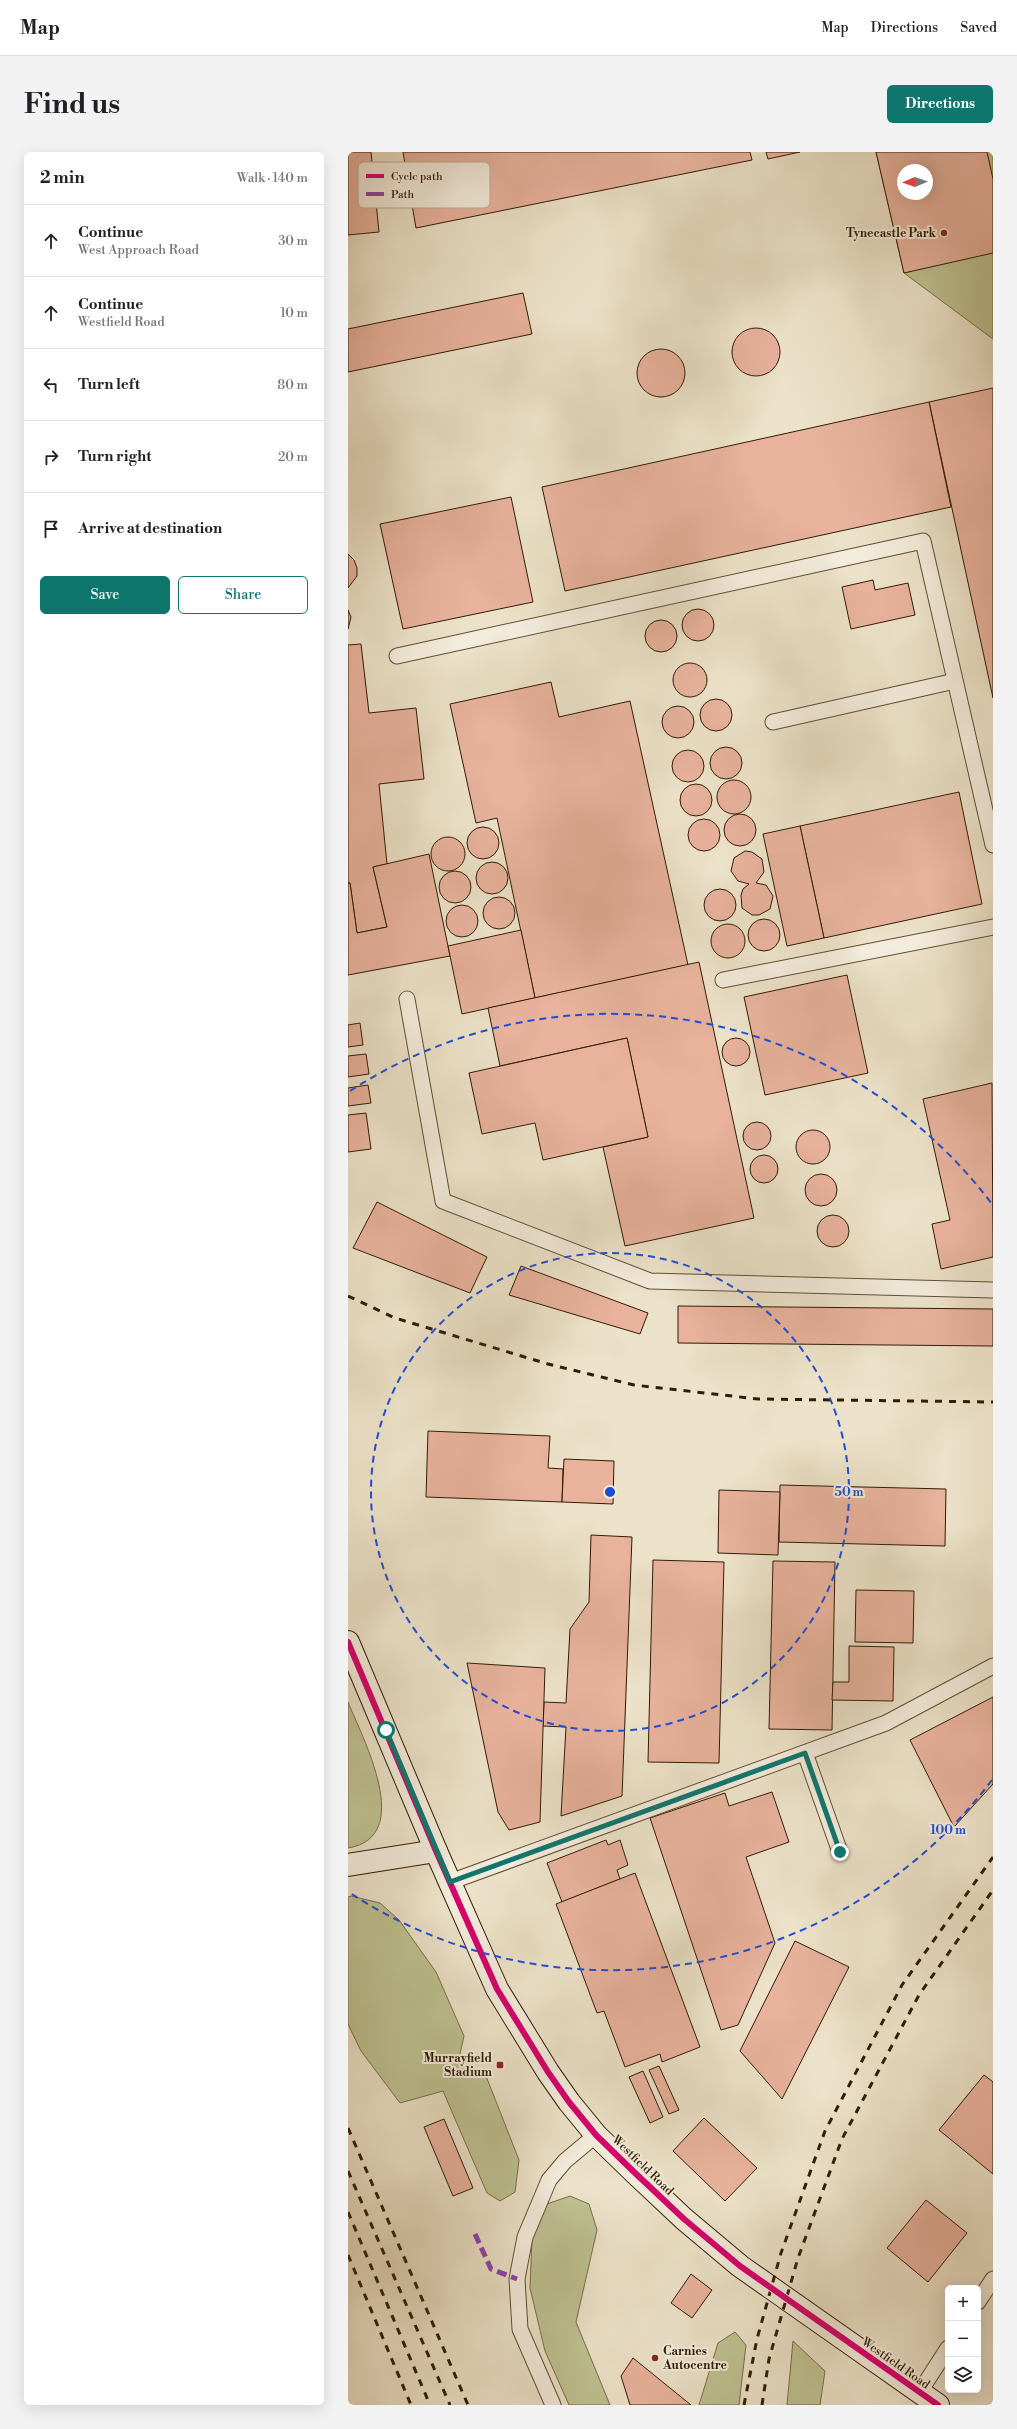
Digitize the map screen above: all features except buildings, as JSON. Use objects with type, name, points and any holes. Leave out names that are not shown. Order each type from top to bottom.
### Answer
[{"type":"street","name":"Westfield Road","points":[[348,1642],[436,1851],[497,1989],[548,2072],[596,2135],[684,2219],[740,2266],[938,2405]]},
{"type":"street","points":[[348,1865],[436,1851]]},
{"type":"lane","points":[[397,656],[923,542],[993,845]]},
{"type":"lane","points":[[773,722],[955,681]]},
{"type":"lane","points":[[723,980],[993,927]]},
{"type":"lane","points":[[408,999],[443,1201],[650,1281],[993,1290]]},
{"type":"lane","points":[[450,1882],[886,1723],[993,1666]]},
{"type":"lane","points":[[805,1753],[840,1852]]},
{"type":"lane","points":[[554,2405],[520,2329],[517,2279],[525,2237],[549,2180],[565,2161],[596,2135]]},
{"type":"lane","points":[[981,2297],[993,2279]]},
{"type":"lane","points":[[919,2393],[945,2353]]},
{"type":"green space","name":"Tynecastle Park","points":[[876,152],[993,152],[993,339],[904,273]]},
{"type":"green space","points":[[348,1702],[372,1761],[379,1784],[382,1806],[379,1825],[368,1840],[348,1848]]},
{"type":"green space","points":[[351,1896],[380,1903],[399,1920],[436,1972],[464,2036],[459,2058],[486,2076],[519,2160],[515,2192],[500,2201],[487,2193],[443,2091],[400,2103],[361,2051],[348,2024],[348,1897]]},
{"type":"green space","points":[[570,2196],[589,2204],[597,2230],[576,2322],[610,2405],[569,2405],[545,2351],[530,2288],[532,2239],[547,2204]]},
{"type":"green space","points":[[735,2332],[746,2345],[739,2405],[699,2405],[718,2343]]},
{"type":"green space","points":[[793,2341],[825,2371],[820,2405],[787,2405]]},
{"type":"railway","points":[[348,1296],[395,1318],[548,1364],[634,1385],[758,1399],[993,1402]]},
{"type":"railway","points":[[744,2405],[757,2339],[781,2253],[825,2131],[902,1985],[993,1857]]},
{"type":"railway","points":[[762,2405],[769,2359],[798,2258],[842,2139],[919,1995],[993,1890]]},
{"type":"railway","points":[[348,2128],[468,2405]]},
{"type":"railway","points":[[348,2171],[450,2405]]},
{"type":"railway","points":[[348,2212],[430,2405]]},
{"type":"railway","points":[[348,2255],[411,2405]]},
{"type":"marked path","points":[[475,2234],[491,2269],[517,2279]]},
{"type":"cycle path","points":[[348,1642],[436,1851],[497,1989],[548,2072],[569,2102],[596,2135],[634,2172],[684,2219],[740,2266],[938,2405]]},
{"type":"place","name":"Tynecastle Park","points":[[944,233]]},
{"type":"place","name":"Murrayfield Stadium","points":[[500,2065]]},
{"type":"place","name":"Carnies Autocentre","points":[[655,2358]]},
{"type":"route","points":[[386,1730],[450,1882],[805,1753],[840,1852]]}]
